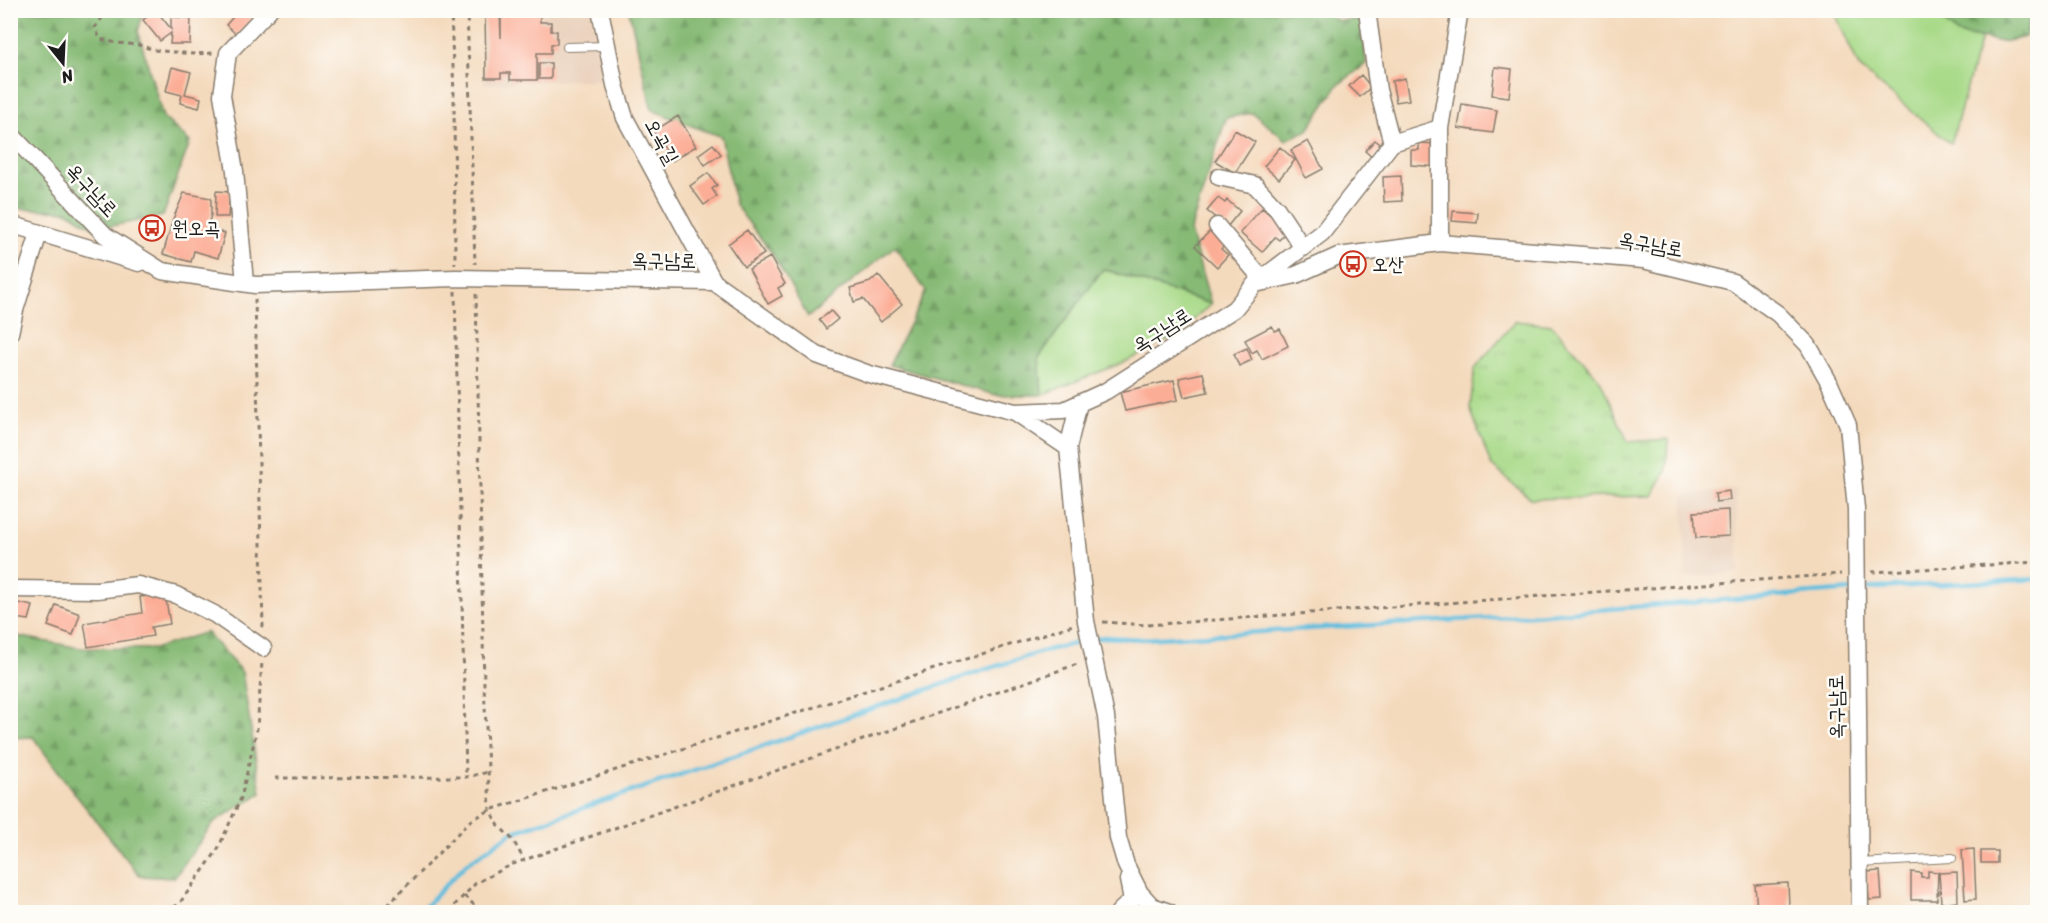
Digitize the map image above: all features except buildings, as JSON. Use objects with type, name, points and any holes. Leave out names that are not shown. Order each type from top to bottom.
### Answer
[{"type":"street","points":[[250,284],[222,94],[228,53],[269,10]]},
{"type":"street","name":"오곡길","points":[[600,10],[606,46],[625,118],[714,282]]},
{"type":"street","points":[[1368,10],[1378,90],[1392,143]]},
{"type":"street","points":[[1440,243],[1440,128],[1460,10]]},
{"type":"street","points":[[1217,226],[1259,281],[1322,233],[1392,143],[1440,128]]},
{"type":"street","name":"옥구남로","points":[[10,133],[105,235],[162,271],[250,284],[455,278],[714,282],[817,355],[869,374],[1015,412],[1064,410],[1079,404],[1106,390],[1234,309],[1259,281],[1296,275],[1338,256],[1440,243],[1643,260],[1733,282],[1778,314],[1808,345],[1848,425],[1856,509],[1860,912]]},
{"type":"street","points":[[1219,177],[1255,185],[1277,209],[1303,248]]},
{"type":"street","points":[[10,224],[162,271]]},
{"type":"street","points":[[10,333],[39,233]]},
{"type":"street","points":[[1079,404],[1068,448],[1087,625],[1106,717],[1118,838],[1126,865],[1132,900],[1119,912]]},
{"type":"street","points":[[1015,412],[1068,448]]},
{"type":"street","points":[[10,589],[98,590],[138,585],[176,596],[204,609],[263,648]]},
{"type":"street","points":[[1126,865],[1146,909],[1170,912]]},
{"type":"lane","points":[[567,47],[606,46]]},
{"type":"lane","points":[[1858,863],[1952,858]]},
{"type":"path","points":[[108,10],[95,27],[100,39],[139,45],[154,50],[193,54],[228,53]]},
{"type":"path","points":[[451,10],[466,777]]},
{"type":"path","points":[[467,10],[484,674],[490,810],[499,826],[513,840],[524,860]]},
{"type":"path","points":[[166,912],[179,904],[217,851],[241,798],[257,729],[263,648],[250,284]]},
{"type":"path","points":[[381,912],[470,821],[490,810],[1087,625],[1147,625],[1856,578],[2037,562]]},
{"type":"path","points":[[448,912],[476,883],[524,860],[1093,654]]},
{"type":"path","points":[[275,778],[466,777],[488,772]]},
{"type":"path","points":[[464,896],[482,912]]},
{"type":"shaded area","points":[[482,11],[593,11],[608,79],[484,84]]},
{"type":"shaded area","points":[[1736,489],[1739,573],[1686,577],[1683,495]]},
{"type":"green space","points":[[2037,10],[2037,15],[2031,13],[2025,37],[2002,42],[1958,34],[1932,11]]},
{"type":"green space","points":[[10,11],[144,11],[138,31],[163,117],[190,142],[163,216],[96,229],[67,211],[11,208]]},
{"type":"green space","points":[[629,11],[1332,11],[1335,20],[1363,20],[1366,64],[1338,85],[1308,130],[1286,140],[1252,113],[1226,118],[1190,231],[1211,304],[1103,269],[1039,357],[1042,395],[996,395],[889,365],[926,291],[895,246],[808,317],[772,253],[735,205],[721,136],[652,110]]},
{"type":"green space","points":[[1834,11],[1932,11],[1958,34],[1981,38],[1951,144],[1859,67]]},
{"type":"green space","points":[[1103,269],[1211,304],[1177,335],[1127,361],[1042,395],[1039,357]]},
{"type":"green space","points":[[1515,321],[1552,325],[1600,380],[1628,442],[1668,439],[1666,471],[1652,496],[1531,499],[1491,465],[1470,408],[1475,368]]},
{"type":"green space","points":[[206,632],[242,672],[261,793],[214,822],[174,878],[140,876],[33,737],[11,738],[11,635],[80,648],[154,649]]},
{"type":"waterway","points":[[1860,589],[2038,579]]},
{"type":"waterway","points":[[1095,639],[1104,637],[1142,639],[1507,617],[1852,590]]},
{"type":"waterway","points":[[420,912],[465,865],[511,833],[978,672],[1048,650],[1086,641]]},
{"type":"place","name":"원오곡","points":[[152,228]]},
{"type":"place","name":"오산","points":[[1353,264]]}]
